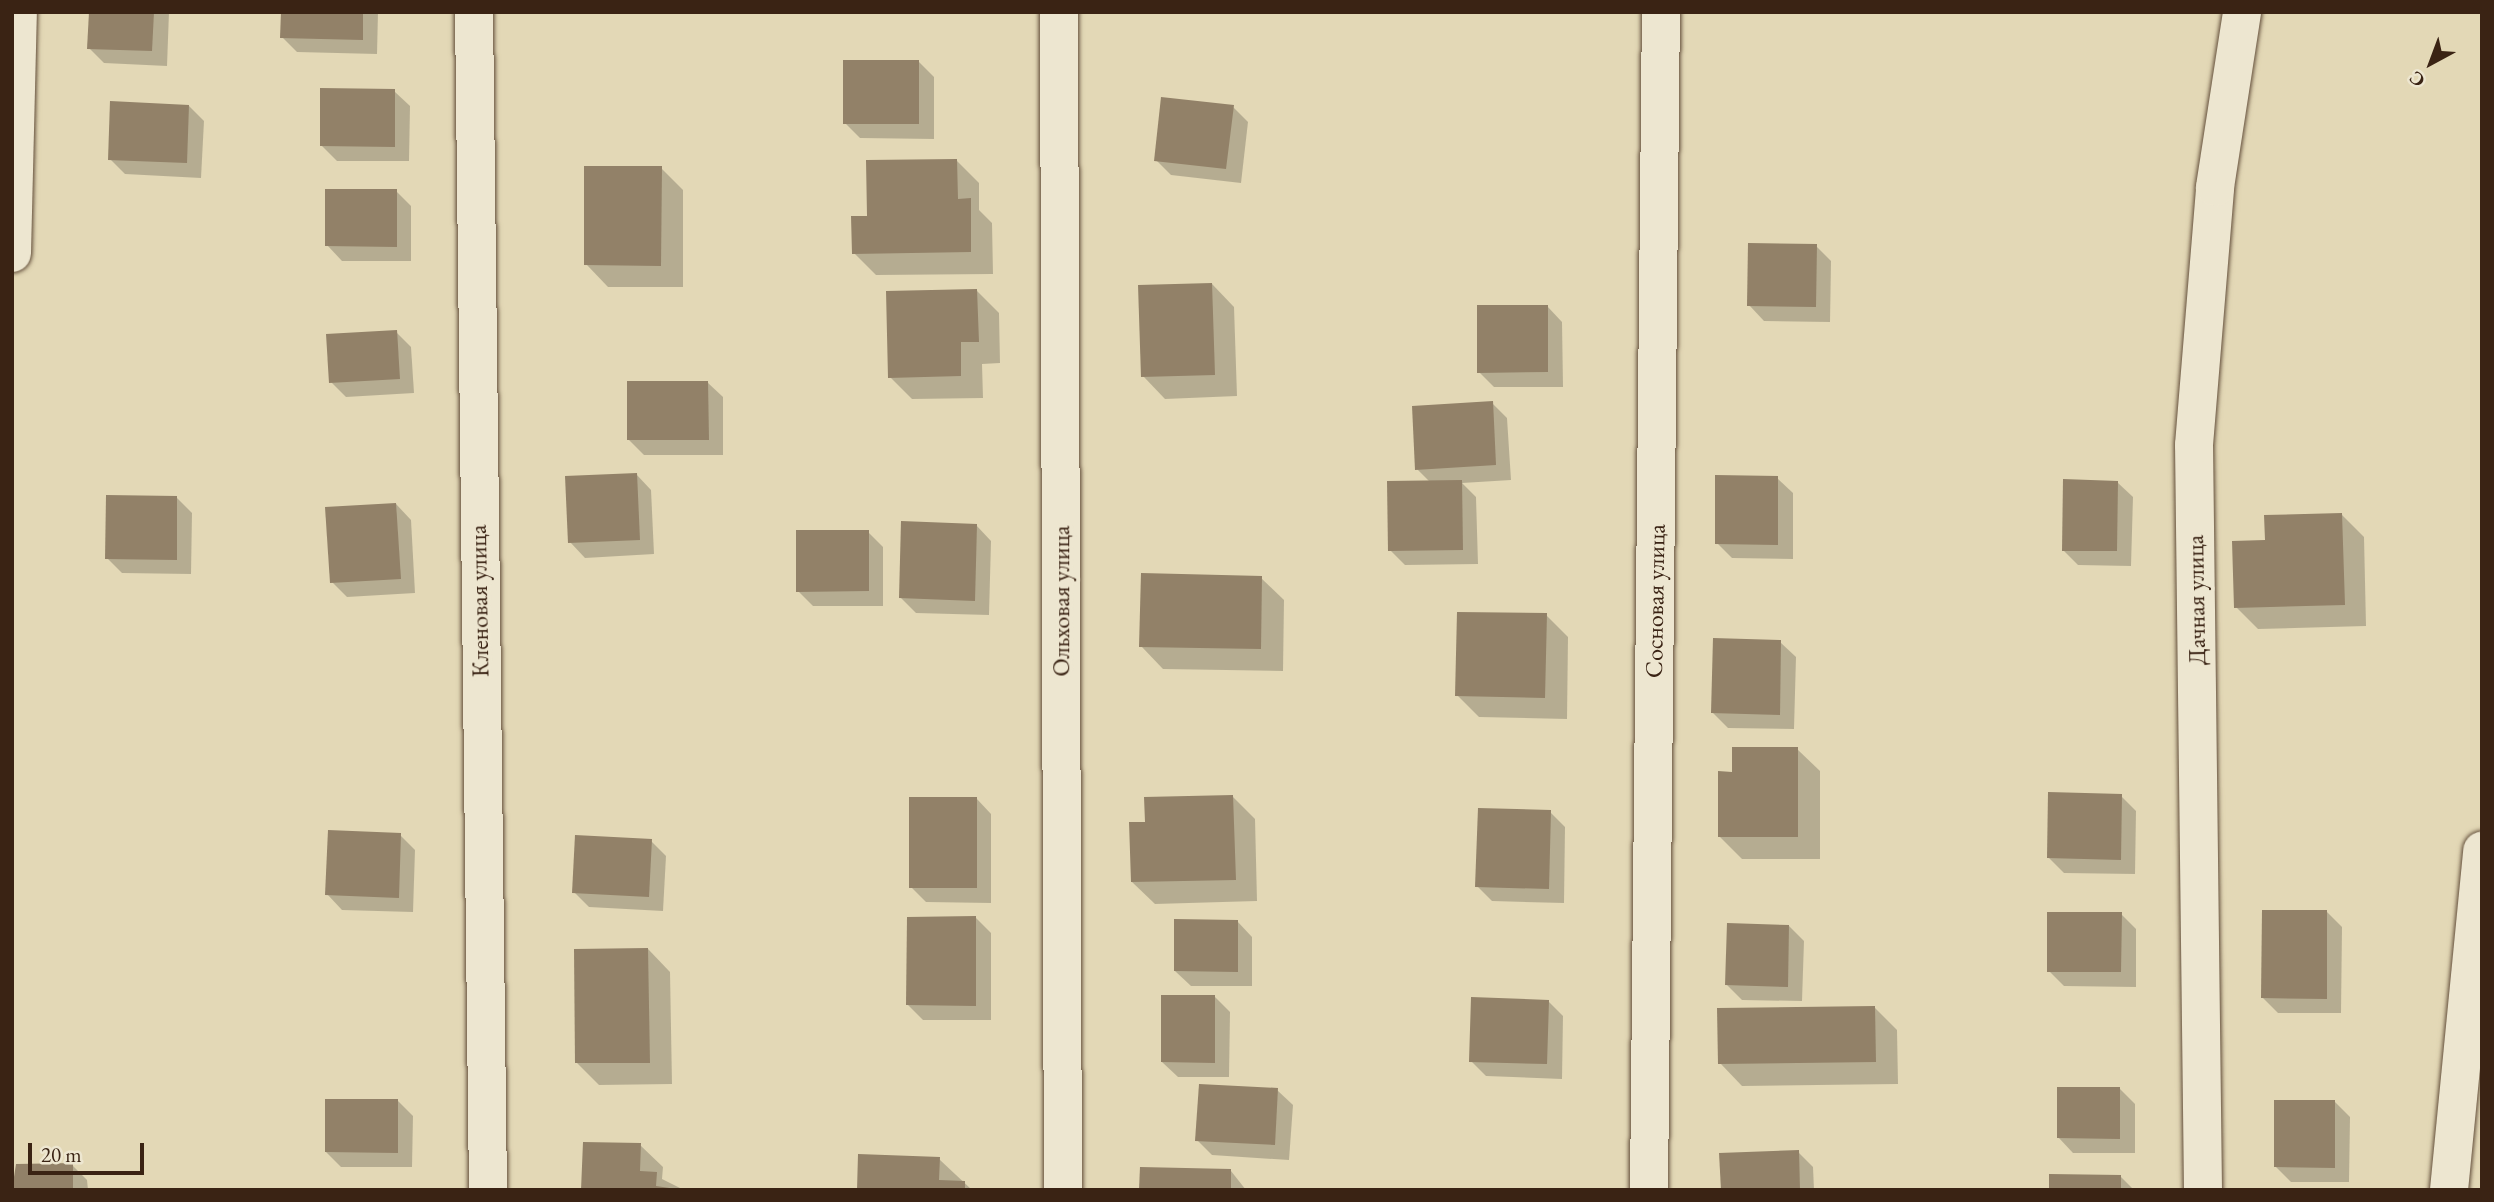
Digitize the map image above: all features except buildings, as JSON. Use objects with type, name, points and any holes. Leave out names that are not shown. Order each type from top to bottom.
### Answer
[{"type":"street","points":[[12,253],[18,12]]},
{"type":"street","name":"Кленовая улица","points":[[474,12],[488,1190]]},
{"type":"street","name":"Ольховая улица","points":[[1059,12],[1063,1190]]},
{"type":"street","name":"Сосновая улица","points":[[1649,1190],[1661,12]]},
{"type":"street","name":"Дачная улица","points":[[2203,1190],[2194,445],[2215,187],[2242,12]]},
{"type":"street","points":[[2449,1190],[2482,851]]}]
